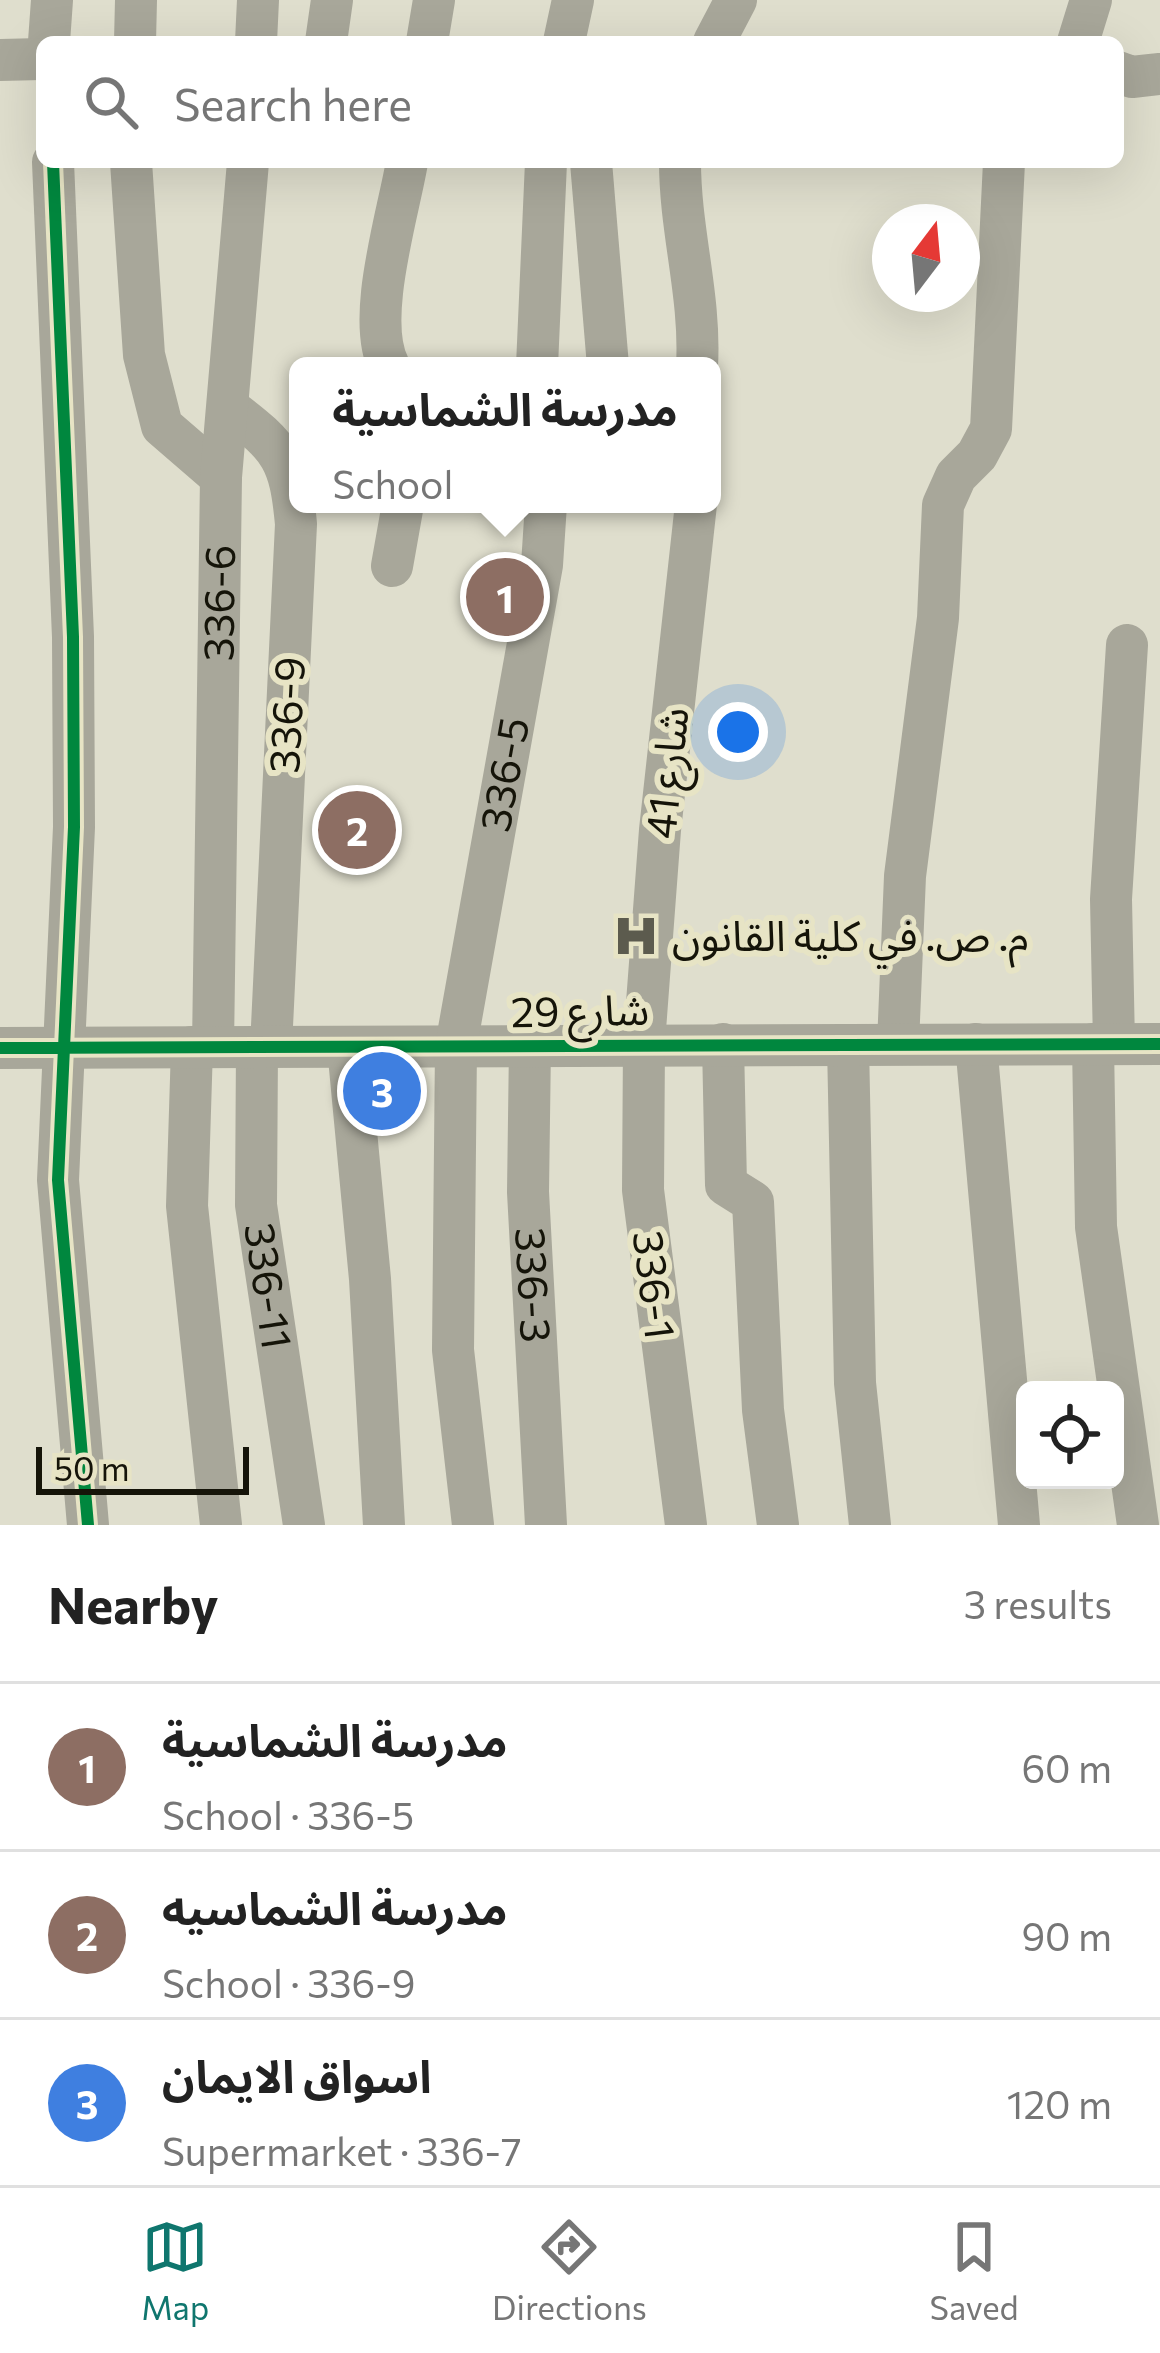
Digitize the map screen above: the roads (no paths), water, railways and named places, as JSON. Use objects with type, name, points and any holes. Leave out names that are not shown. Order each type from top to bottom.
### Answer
[{"type":"street","points":[[49,36],[52,0]]},
{"type":"street","points":[[135,36],[136,0]]},
{"type":"street","points":[[256,36],[258,0]]},
{"type":"street","points":[[327,36],[332,0]]},
{"type":"street","points":[[428,36],[434,0]]},
{"type":"street","points":[[565,36],[573,0]]},
{"type":"street","points":[[717,36],[736,0]]},
{"type":"street","points":[[1080,36],[1091,0]]},
{"type":"street","points":[[0,60],[36,59]]},
{"type":"street","points":[[1124,72],[1160,74]]},
{"type":"street","points":[[53,168],[73,637],[67,1048],[58,1180],[88,1525]]},
{"type":"street","points":[[130,168],[144,355],[162,426],[221,477]]},
{"type":"street","name":"336-6","points":[[220,1525],[187,1206],[202,1047],[221,477],[248,168]]},
{"type":"street","points":[[384,357],[380,311],[406,168]]},
{"type":"street","points":[[537,357],[546,168]]},
{"type":"street","points":[[592,168],[607,357]]},
{"type":"street","points":[[680,168],[680,213],[699,323],[697,357]]},
{"type":"street","points":[[898,1044],[905,876],[938,618],[943,505],[956,476],[977,455],[991,429],[1004,168]]},
{"type":"street","name":"336-9","points":[[230,409],[268,437],[289,465]]},
{"type":"street","name":"336-9","points":[[264,1047],[295,513]]},
{"type":"street","points":[[392,566],[401,513]]},
{"type":"street","name":"336-5","points":[[473,1525],[453,1350],[456,1046],[542,566],[545,513]]},
{"type":"street","name":"شارع 41","points":[[644,1043],[660,830],[695,513]]},
{"type":"street","points":[[1126,645],[1096,1228],[1138,1525]]},
{"type":"street","name":"336-1","points":[[644,1043],[643,1190],[686,1525]]},
{"type":"street","points":[[723,1044],[726,1185],[753,1202],[764,1409],[778,1525]]},
{"type":"street","points":[[976,1044],[1018,1525]]},
{"type":"street","name":"شارع 29","points":[[0,1048],[1160,1044]]},
{"type":"street","name":"336-3","points":[[530,1045],[527,1192],[546,1525]]},
{"type":"street","points":[[848,1045],[855,1383],[870,1525]]},
{"type":"street","name":"336-11","points":[[264,1047],[256,1205],[304,1525]]},
{"type":"street","points":[[347,1047],[370,1279],[384,1525]]},
{"type":"place","name":"مدرسة الشماسية","points":[[505,597]]},
{"type":"place","name":"مدرسة الشماسيه","points":[[357,830]]},
{"type":"place","name":"م. ص. في كلية القانون","points":[[636,936]]},
{"type":"place","name":"اسواق الايمان","points":[[382,1091]]}]
